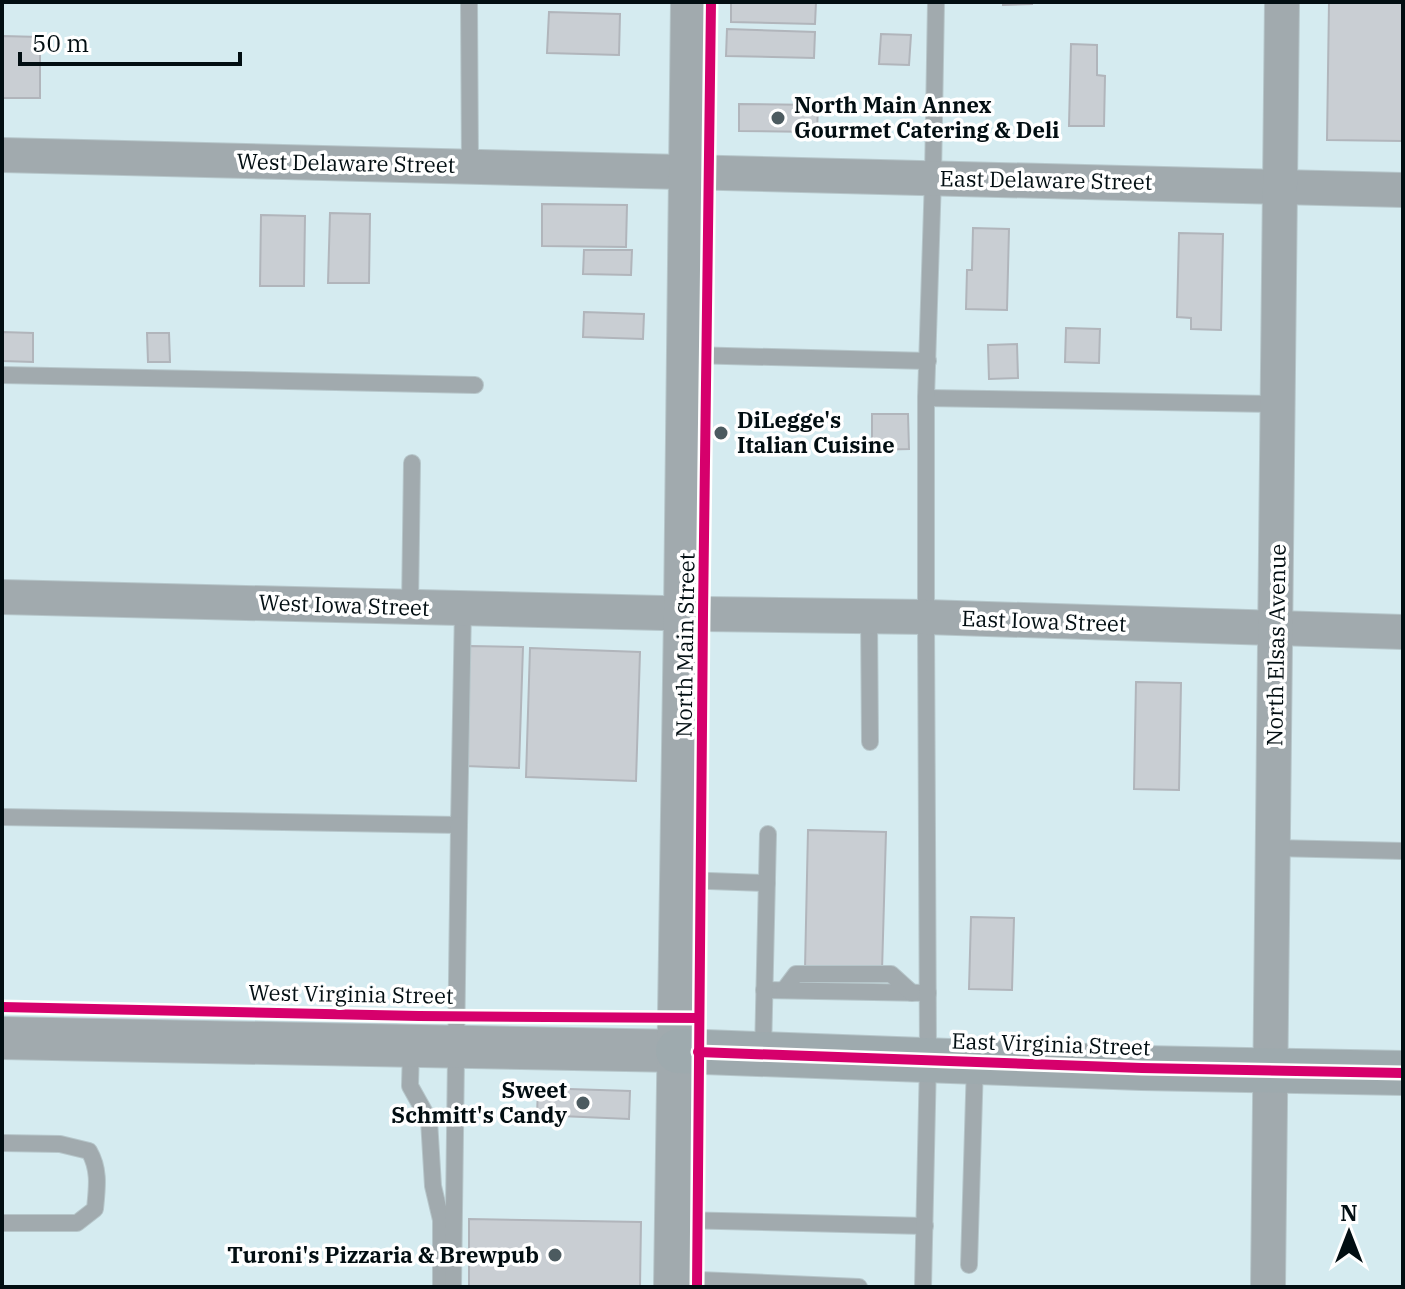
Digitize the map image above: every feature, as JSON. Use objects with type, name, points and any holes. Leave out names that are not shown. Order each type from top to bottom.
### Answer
[{"type":"main road","name":"East Virginia Street","points":[[678,1051],[1142,1068],[1403,1073]]},
{"type":"street","name":"North Main Street","points":[[675,1283],[692,2]]},
{"type":"street","name":"North Elsas Avenue","points":[[1268,1287],[1282,2]]},
{"type":"street","name":"West Delaware Street","points":[[2,155],[690,171]]},
{"type":"street","name":"East Delaware Street","points":[[690,171],[1403,190]]},
{"type":"street","name":"West Iowa Street","points":[[2,597],[685,614]]},
{"type":"street","name":"East Iowa Street","points":[[685,614],[926,617],[1403,632]]},
{"type":"street","points":[[2,1038],[678,1051]]},
{"type":"lane","points":[[469,2],[470,167]]},
{"type":"lane","points":[[923,1287],[928,1060],[920,993],[926,398],[936,2]]},
{"type":"lane","points":[[688,355],[928,361]]},
{"type":"lane","points":[[2,375],[475,385]]},
{"type":"lane","points":[[926,398],[1278,404]]},
{"type":"lane","points":[[410,607],[412,463]]},
{"type":"lane","points":[[453,1287],[463,608]]},
{"type":"lane","points":[[869,616],[870,742]]},
{"type":"lane","points":[[2,817],[459,825]]},
{"type":"lane","points":[[763,1054],[768,834]]},
{"type":"lane","points":[[1274,848],[1403,851]]},
{"type":"lane","points":[[681,880],[767,883]]},
{"type":"lane","points":[[764,990],[920,993]]},
{"type":"lane","points":[[411,1046],[410,1086],[429,1120],[433,1186],[441,1220],[441,1287]]},
{"type":"lane","points":[[969,1265],[975,1061]]},
{"type":"lane","points":[[2,1143],[60,1144],[89,1151],[95,1162],[97,1188],[95,1209],[77,1223],[2,1223]]},
{"type":"lane","points":[[676,1220],[925,1226]]},
{"type":"lane","points":[[675,1283],[859,1287]]},
{"type":"building","points":[[731,2],[816,2],[815,24],[731,22]]},
{"type":"building","points":[[1003,2],[1032,2],[1032,4],[1003,5]]},
{"type":"building","points":[[1329,2],[1403,2],[1403,141],[1327,140]]},
{"type":"building","points":[[549,12],[620,14],[619,55],[547,53]]},
{"type":"building","points":[[727,29],[815,32],[814,58],[726,56]]},
{"type":"building","points":[[881,34],[911,35],[909,65],[879,64]]},
{"type":"building","points":[[2,36],[40,37],[40,98],[2,98]]},
{"type":"building","points":[[1071,44],[1097,45],[1097,75],[1105,76],[1104,126],[1069,126]]},
{"type":"building","name":"North Main Annex Gourmet Catering & Deli","points":[[739,104],[818,105],[817,132],[739,131]]},
{"type":"building","points":[[542,204],[627,205],[626,247],[542,246]]},
{"type":"building","points":[[330,213],[370,214],[369,283],[328,283]]},
{"type":"building","points":[[261,215],[305,216],[304,286],[260,286]]},
{"type":"building","points":[[973,228],[1009,229],[1007,310],[966,309],[967,270],[972,270]]},
{"type":"building","points":[[1179,233],[1223,234],[1221,330],[1191,329],[1191,318],[1177,317]]},
{"type":"building","points":[[584,250],[632,250],[631,275],[583,274]]},
{"type":"building","points":[[584,312],[644,314],[643,339],[583,337]]},
{"type":"building","points":[[1066,328],[1100,329],[1099,363],[1065,362]]},
{"type":"building","points":[[2,332],[33,333],[33,362],[2,361]]},
{"type":"building","points":[[147,333],[169,333],[170,362],[148,362]]},
{"type":"building","points":[[1017,344],[1018,378],[989,379],[988,345]]},
{"type":"building","points":[[872,414],[908,414],[909,449],[872,450]]},
{"type":"building","points":[[470,646],[523,647],[519,768],[466,766]]},
{"type":"building","points":[[530,648],[640,652],[636,781],[526,777]]},
{"type":"building","points":[[1136,682],[1181,683],[1179,790],[1134,789]]},
{"type":"building","points":[[808,830],[886,832],[882,971],[805,969]]},
{"type":"building","points":[[971,917],[1014,918],[1012,990],[969,989]]},
{"type":"building","name":"Sweet Schmitt's Candy","points":[[538,1088],[630,1091],[629,1119],[537,1115]]},
{"type":"building","name":"Turoni's Pizzaria & Brewpub","points":[[469,1219],[641,1222],[640,1287],[469,1287]]},
{"type":"cycle path","points":[[697,1287],[711,2]]},
{"type":"cycle path","name":"West Virginia Street","points":[[2,1007],[419,1016],[699,1018]]},
{"type":"cycle path","points":[[698,1052],[1142,1068],[1403,1073]]},
{"type":"place","name":"North Main Annex Gourmet Catering & Deli","points":[[778,118]]},
{"type":"place","name":"DiLegge's Italian Cuisine","points":[[721,433]]},
{"type":"place","name":"Sweet Schmitt's Candy","points":[[583,1103]]},
{"type":"place","name":"Turoni's Pizzaria & Brewpub","points":[[555,1255]]}]
